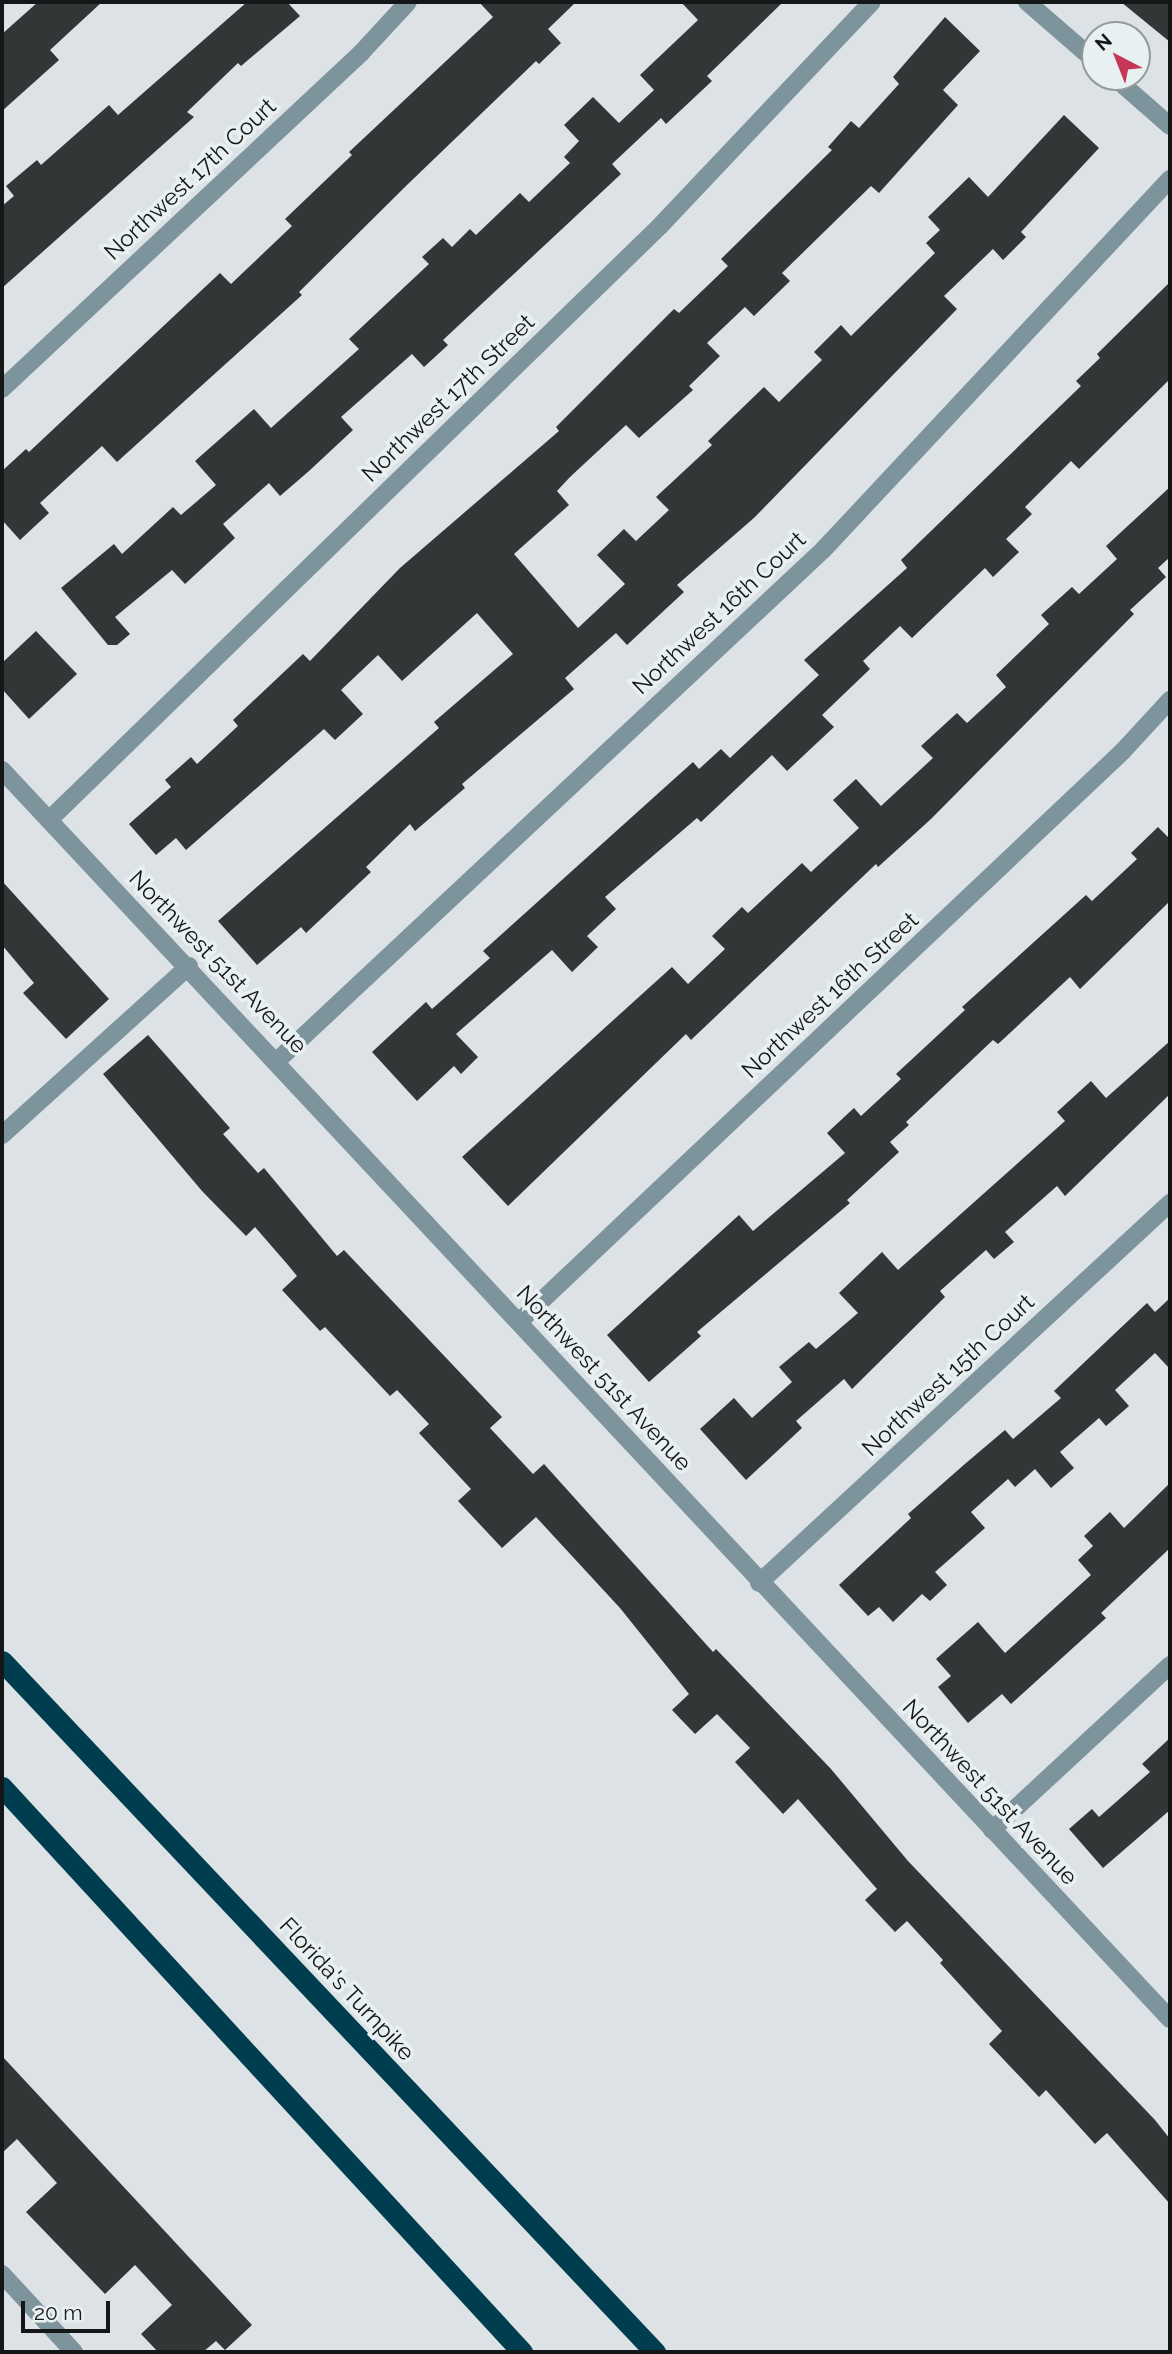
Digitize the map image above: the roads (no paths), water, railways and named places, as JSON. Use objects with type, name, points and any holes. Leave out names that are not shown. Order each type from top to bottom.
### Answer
[{"type":"highway","name":"Florida's Turnpike","points":[[2,1661],[655,2352]]},
{"type":"highway","points":[[2,1787],[522,2352]]},
{"type":"street","name":"Northwest 17th Court","points":[[2,389],[361,53],[408,2]]},
{"type":"street","name":"Northwest 17th Street","points":[[49,820],[660,226],[872,2]]},
{"type":"street","points":[[1027,2],[1081,49]]},
{"type":"street","points":[[1130,91],[1170,126]]},
{"type":"street","name":"Northwest 16th Court","points":[[278,1060],[823,550],[1170,179]]},
{"type":"street","name":"Northwest 16th Street","points":[[519,1322],[1112,762],[1170,700]]},
{"type":"street","name":"Northwest 51st Avenue","points":[[2,769],[278,1060],[759,1583],[1170,2019]]},
{"type":"street","points":[[2,1135],[189,966]]},
{"type":"street","name":"Northwest 15th Court","points":[[759,1583],[1170,1203]]},
{"type":"street","points":[[992,1830],[1170,1665]]},
{"type":"street","points":[[2,2274],[74,2352]]}]
